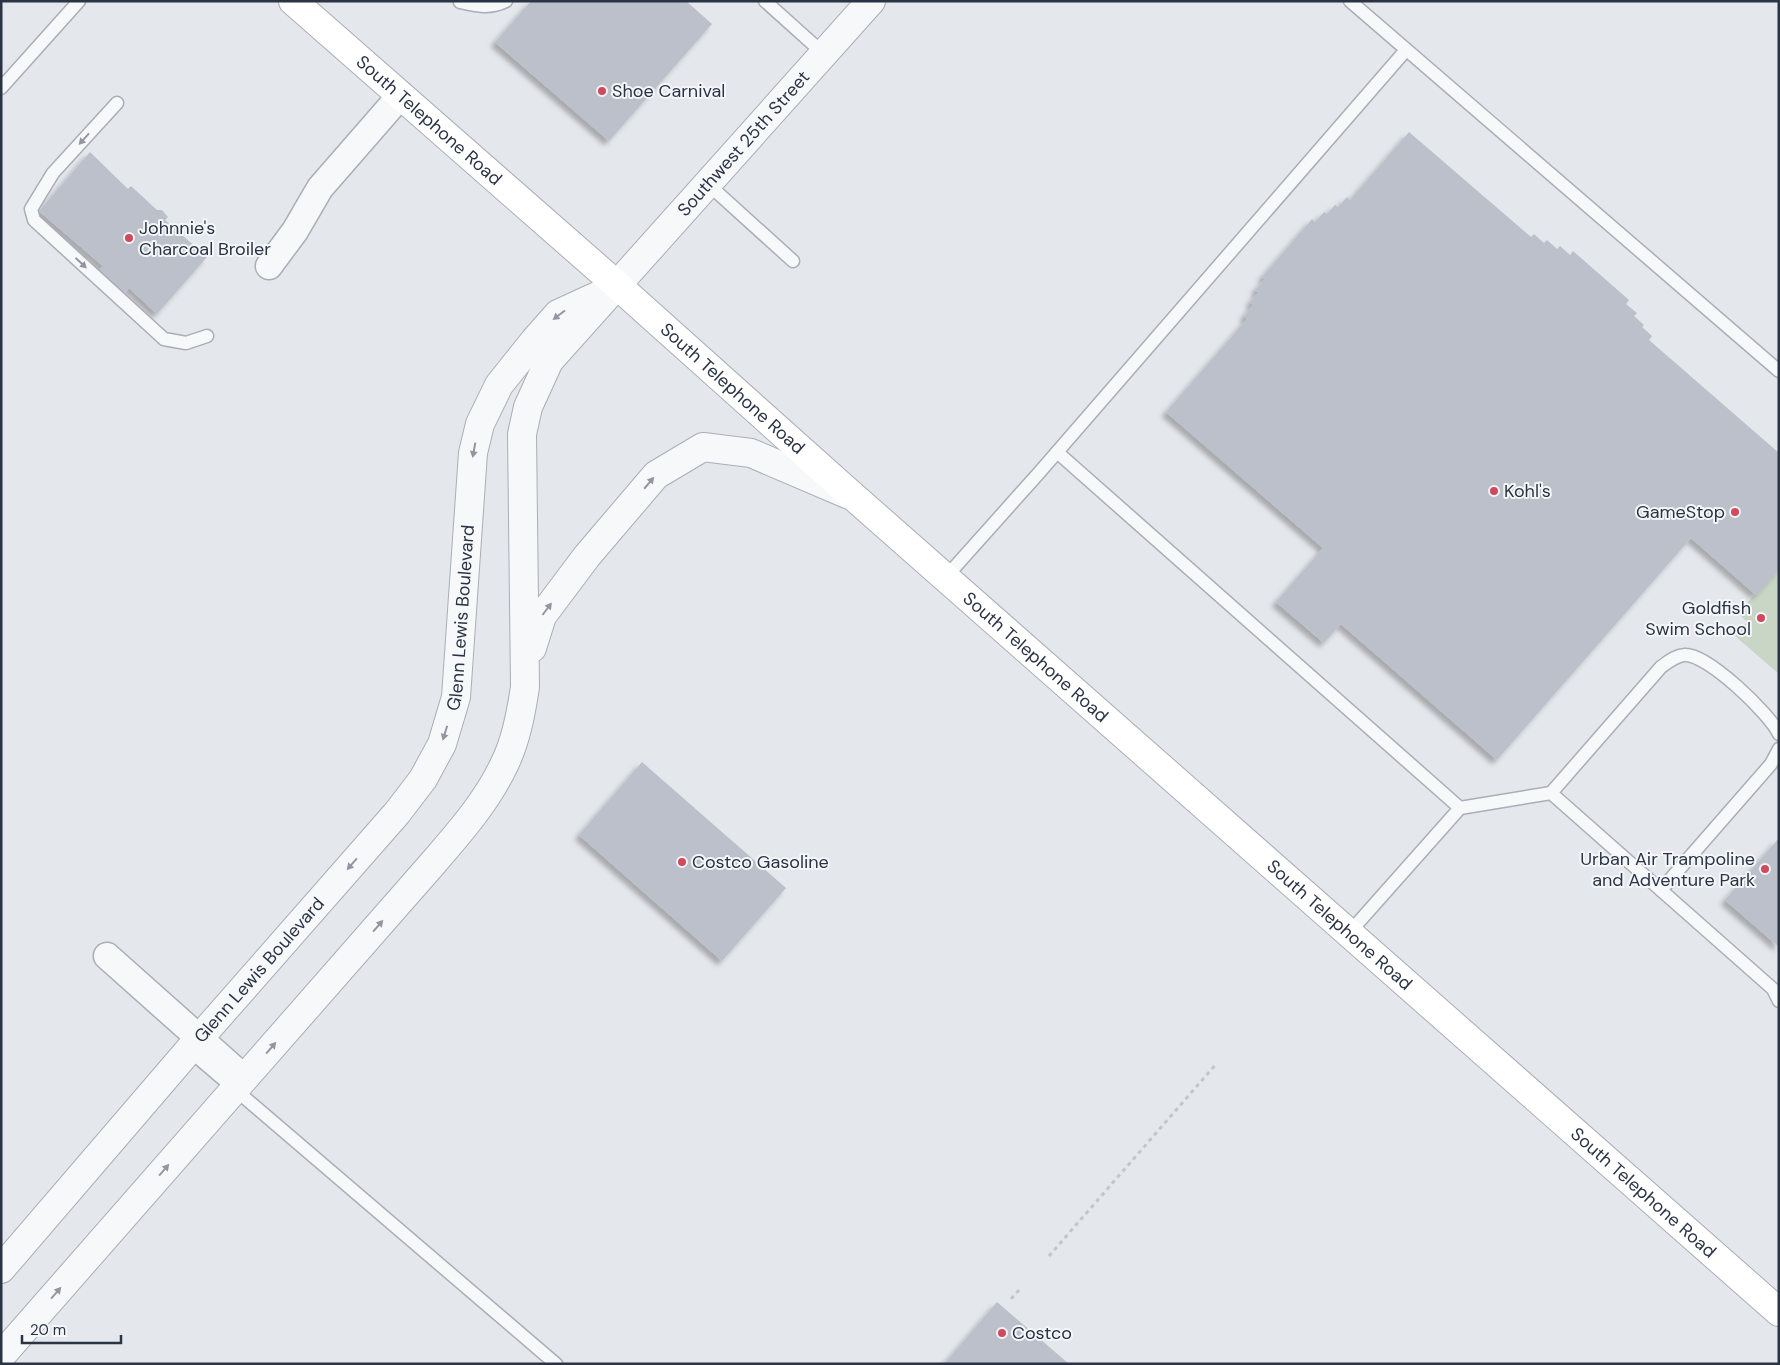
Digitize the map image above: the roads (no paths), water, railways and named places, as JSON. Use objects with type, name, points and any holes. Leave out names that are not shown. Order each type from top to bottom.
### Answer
[{"type":"main road","name":"South Telephone Road","points":[[293,1],[1779,1312]]},
{"type":"street","name":"Southwest 25th Street","points":[[618,286],[871,1]]},
{"type":"street","points":[[269,266],[295,231],[320,188],[401,95]]},
{"type":"street","points":[[1,1356],[444,850],[482,803],[505,764],[519,723],[526,686],[522,434],[526,416],[536,386],[549,361],[618,286]]},
{"type":"street","name":"Glenn Lewis Boulevard","points":[[1,1269],[194,1044],[397,813],[423,779],[442,744],[456,697],[473,453],[480,424],[499,385],[558,314],[618,286]]},
{"type":"street","points":[[525,671],[542,616],[587,556],[656,475],[703,447],[752,453],[854,497]]},
{"type":"street","points":[[106,956],[194,1044],[239,1084]]},
{"type":"lane","points":[[1,88],[79,1]]},
{"type":"lane","points":[[460,2],[464,1]]},
{"type":"lane","points":[[460,2],[496,7],[506,1]]},
{"type":"lane","points":[[765,1],[824,54]]},
{"type":"lane","points":[[1350,1],[1779,372]]},
{"type":"lane","points":[[945,578],[1406,50]]},
{"type":"lane","points":[[117,103],[53,173],[32,209],[34,220],[164,340],[186,343],[207,336]]},
{"type":"lane","points":[[708,185],[793,261]]},
{"type":"lane","points":[[1057,452],[1460,808]]},
{"type":"lane","points":[[1350,933],[1460,808],[1551,793],[1661,667],[1673,658],[1685,654],[1699,657],[1712,666],[1764,712],[1775,725],[1779,734]]},
{"type":"lane","points":[[1661,890],[1772,764],[1779,749]]},
{"type":"lane","points":[[1551,793],[1773,988],[1779,1001]]},
{"type":"lane","points":[[239,1084],[556,1364]]},
{"type":"place","name":"Shoe Carnival","points":[[602,91]]},
{"type":"place","name":"Johnnie's Charcoal Broiler","points":[[129,238]]},
{"type":"place","name":"Kohl's","points":[[1494,491]]},
{"type":"place","name":"GameStop","points":[[1735,512]]},
{"type":"place","name":"Goldfish Swim School","points":[[1761,618]]},
{"type":"place","name":"Costco Gasoline","points":[[682,862]]},
{"type":"place","name":"Urban Air Trampoline and Adventure Park","points":[[1765,869]]},
{"type":"place","name":"Costco","points":[[1002,1333]]}]
